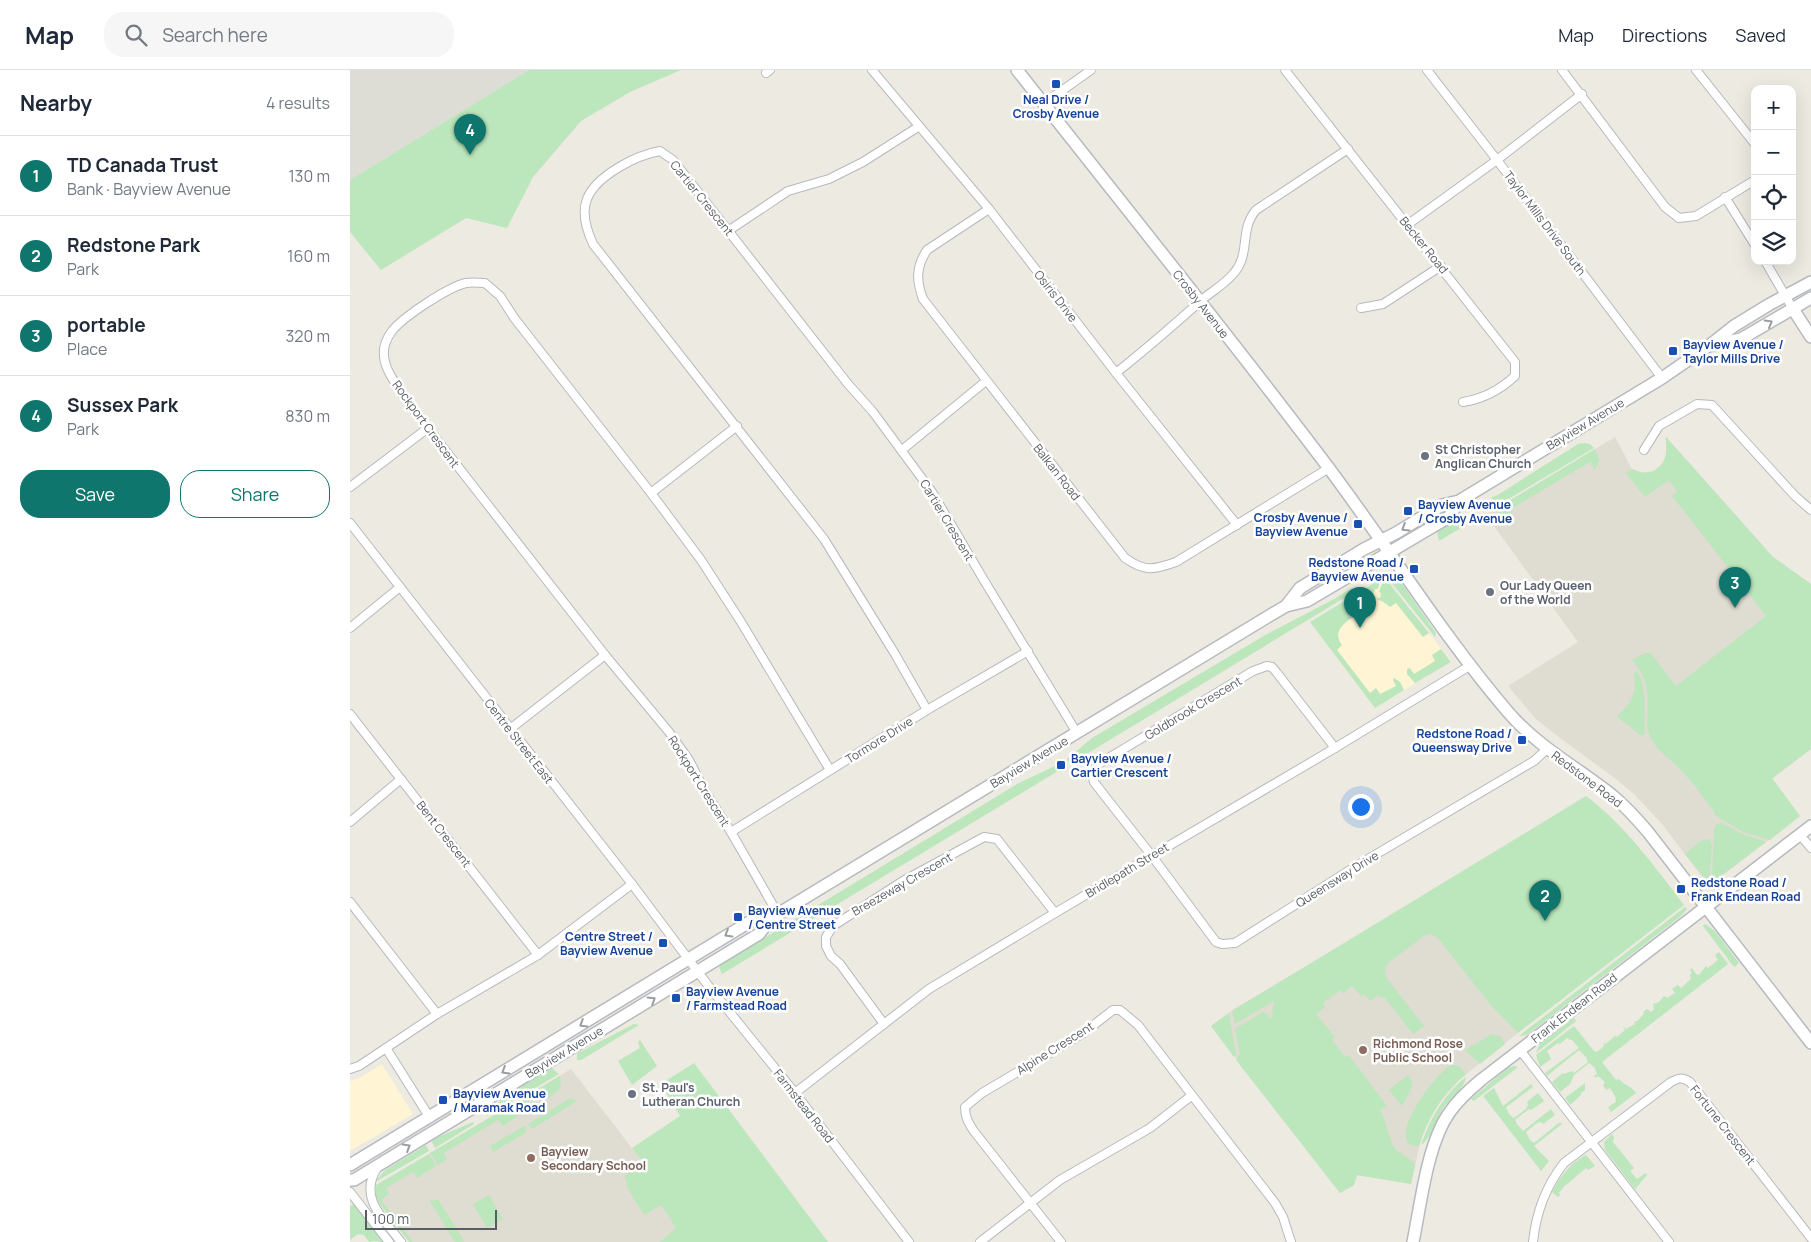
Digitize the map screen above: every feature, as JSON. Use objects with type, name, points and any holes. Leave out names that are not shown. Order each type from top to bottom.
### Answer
[{"type":"main road","name":"Crosby Avenue","points":[[1017,70],[1329,468],[1382,540]]},
{"type":"main road","name":"Bayview Avenue","points":[[1286,606],[1300,588],[1442,505],[1459,501],[1662,378],[1710,346],[1734,326],[1811,282]]},
{"type":"main road","name":"Bayview Avenue","points":[[1710,346],[1741,339],[1811,298]]},
{"type":"main road","points":[[1793,309],[1811,337]]},
{"type":"main road","name":"Bayview Avenue","points":[[350,1165],[751,921],[775,915],[1286,606],[1307,602],[1390,553],[1449,517],[1459,501]]},
{"type":"main road","name":"Redstone Road","points":[[1382,540],[1470,665],[1518,724],[1546,749],[1607,792],[1631,813],[1811,1043]]},
{"type":"main road","name":"Frank Endean Road","points":[[1413,1242],[1430,1158],[1440,1128],[1448,1114],[1469,1090],[1811,826]]},
{"type":"main road","name":"Bayview Avenue","points":[[350,1180],[354,1180],[758,934],[775,915]]},
{"type":"street","name":"Osiris Drive","points":[[872,70],[918,127],[989,209],[1237,525]]},
{"type":"street","points":[[1043,104],[1091,70]]},
{"type":"street","name":"Becker Road","points":[[1285,70],[1512,355],[1515,362],[1515,376],[1506,385],[1478,399],[1462,402]]},
{"type":"street","name":"Taylor Mills Drive South","points":[[1427,70],[1662,378]]},
{"type":"street","points":[[1562,70],[1582,94],[1665,207],[1679,218],[1696,216],[1751,182]]},
{"type":"street","points":[[1696,70],[1751,139]]},
{"type":"street","points":[[1407,225],[1497,160],[1582,94]]},
{"type":"street","points":[[728,231],[788,191],[828,179],[863,162],[918,127]]},
{"type":"street","points":[[1116,373],[1233,274],[1244,256],[1249,218],[1256,210],[1348,149]]},
{"type":"street","name":"Cartier Crescent","points":[[927,710],[833,552],[593,244],[585,220],[586,200],[592,190],[613,171],[646,153],[660,151],[673,160],[902,450],[932,492],[956,535],[1078,733]]},
{"type":"street","points":[[1725,198],[1751,239]]},
{"type":"street","name":"Balkan Road","points":[[989,209],[928,250],[921,259],[917,275],[918,286],[923,299],[1116,548],[1134,565],[1150,570],[1176,562],[1329,468]]},
{"type":"street","points":[[1767,265],[1793,309]]},
{"type":"street","points":[[1361,308],[1383,304],[1441,266]]},
{"type":"street","name":"Rockport Crescent","points":[[775,915],[731,832],[706,793],[689,760],[406,400],[386,367],[384,357],[386,340],[403,320],[438,296],[467,283],[485,283],[500,296],[515,319],[701,560],[830,770]]},
{"type":"street","points":[[902,450],[986,381]]},
{"type":"street","points":[[1644,450],[1659,426],[1697,404],[1712,405],[1795,496],[1811,510]]},
{"type":"street","points":[[651,493],[736,426]]},
{"type":"street","points":[[350,487],[428,428]]},
{"type":"street","name":"Centre Street East","points":[[350,523],[632,884],[688,960]]},
{"type":"street","points":[[350,628],[400,587]]},
{"type":"street","name":"Tormore Drive","points":[[731,832],[927,710],[1028,651]]},
{"type":"street","points":[[510,729],[605,655]]},
{"type":"street","name":"Bridlepath Street","points":[[795,1093],[929,989],[1470,665]]},
{"type":"street","name":"Goldbrook Crescent","points":[[1152,856],[1094,782],[1093,771],[1097,765],[1253,671],[1267,666],[1272,667],[1334,748]]},
{"type":"street","name":"Bent Crescent","points":[[350,714],[538,955]]},
{"type":"street","name":"Queensway Drive","points":[[1152,856],[1216,942],[1222,944],[1235,943],[1358,865],[1534,761],[1546,749]]},
{"type":"street","points":[[350,822],[402,779]]},
{"type":"street","points":[[1800,835],[1811,848]]},
{"type":"street","name":"Breezeway Crescent","points":[[884,1024],[840,964],[831,956],[826,946],[828,932],[845,917],[903,881],[984,837],[997,839],[1055,913]]},
{"type":"street","points":[[350,1069],[359,1066],[437,1014],[538,955],[632,884]]},
{"type":"street","points":[[350,902],[437,1014]]},
{"type":"street","name":"Farmstead Road","points":[[688,960],[795,1093],[909,1242]]},
{"type":"street","name":"Alpine Crescent","points":[[1061,1242],[967,1121],[965,1107],[982,1092],[1082,1034],[1113,1010],[1120,1010],[1138,1025],[1276,1203],[1283,1217],[1290,1242]]},
{"type":"street","points":[[386,1048],[430,1118]]},
{"type":"street","points":[[1520,1050],[1669,1242]]},
{"type":"street","name":"Fortune Crescent","points":[[1592,1142],[1671,1082],[1678,1078],[1683,1078],[1690,1082],[1810,1237]]},
{"type":"street","points":[[980,1242],[1060,1180],[1150,1128],[1192,1096]]},
{"type":"street","points":[[1533,1242],[1541,1206],[1555,1174],[1564,1163],[1592,1142]]},
{"type":"street","points":[[379,1164],[371,1178],[370,1196],[374,1205],[401,1242]]},
{"type":"street","points":[[350,1192],[389,1242]]},
{"type":"shaded area","points":[[350,70],[529,70],[350,180]]},
{"type":"shaded area","points":[[1615,437],[1632,469],[1644,473],[1653,472],[1663,463],[1666,455],[1666,437],[1773,557],[1811,584],[1811,749],[1772,779],[1800,816],[1715,881],[1706,882],[1662,824],[1634,794],[1535,718],[1508,686],[1578,642],[1486,515]]},
{"type":"shaded area","points":[[1384,577],[1451,661],[1375,708],[1310,622]]},
{"type":"shaded area","name":"Richmond Rose Public School","points":[[1412,903],[1493,1008],[1518,1033],[1460,1079],[1430,1116],[1422,1135],[1411,1184],[1357,1175],[1354,1185],[1340,1193],[1211,1026],[1234,1009]]},
{"type":"shaded area","points":[[382,1064],[413,1114],[350,1151],[350,1081],[359,1078]]},
{"type":"shaded area","name":"Bayview Secondary School","points":[[571,1069],[672,1200],[828,1242],[410,1242],[378,1200],[382,1182]]},
{"type":"green space","points":[[529,70],[681,70],[630,92],[581,121],[533,177],[507,228],[466,218],[381,270],[350,232],[350,180]]},
{"type":"green space","points":[[1666,437],[1773,557],[1811,584],[1811,749],[1772,778],[1800,816],[1770,840],[1743,832],[1715,815],[1695,786],[1657,748],[1650,737],[1647,727],[1648,696],[1646,685],[1641,672],[1632,660],[1645,653],[1651,653],[1676,686],[1766,616],[1672,496],[1677,492],[1669,480],[1645,497],[1626,473],[1632,469],[1648,472],[1658,468],[1665,459]]},
{"type":"green space","points":[[1578,444],[1590,444],[1594,448],[1495,507],[1491,501],[1492,497]]},
{"type":"green space","points":[[1595,449],[1599,460],[1595,470],[1590,462],[1509,510],[1512,516],[1503,516],[1496,509]]},
{"type":"green space","points":[[1454,521],[1464,526],[1439,541],[1437,532]]},
{"type":"green space","points":[[1391,574],[1401,582],[1436,633],[1435,637],[1387,577]]},
{"type":"green space","points":[[1384,577],[1429,633],[1423,637],[1396,603],[1390,607],[1378,600]]},
{"type":"green space","points":[[1379,580],[1378,589],[1375,589],[1373,595],[1375,597],[1371,603],[1344,624],[1340,630],[1339,637],[1342,645],[1337,650],[1370,693],[1376,688],[1380,694],[1396,686],[1394,678],[1400,682],[1404,690],[1375,708],[1310,622]]},
{"type":"green space","points":[[1351,588],[1354,592],[1070,764],[1067,759],[1092,738],[1267,634]]},
{"type":"green space","points":[[1441,649],[1451,662],[1415,683],[1407,674],[1407,669],[1410,668],[1414,674],[1435,661],[1432,655]]},
{"type":"green space","points":[[1637,671],[1643,685],[1645,701],[1645,734],[1642,736],[1617,717],[1633,696],[1635,683],[1633,674]]},
{"type":"green space","points":[[1055,766],[1058,771],[722,974],[719,967],[726,961],[1019,783]]},
{"type":"green space","points":[[1586,796],[1627,833],[1684,905],[1518,1033],[1493,1008],[1437,937],[1431,934],[1425,935],[1388,963],[1385,969],[1386,977],[1424,1026],[1413,1034],[1384,997],[1381,998],[1378,995],[1370,1001],[1364,994],[1361,996],[1352,986],[1343,993],[1341,990],[1323,1003],[1325,1007],[1316,1014],[1335,1037],[1332,1040],[1345,1057],[1349,1055],[1387,1106],[1380,1110],[1392,1143],[1396,1150],[1415,1165],[1411,1184],[1357,1175],[1354,1185],[1340,1193],[1236,1060],[1240,1054],[1235,1029],[1263,1012],[1271,1020],[1274,1001],[1235,1024],[1232,1011]]},
{"type":"green space","points":[[1722,823],[1742,834],[1766,842],[1714,881],[1712,878],[1714,829],[1717,824]]},
{"type":"green space","points":[[1710,840],[1712,845],[1708,882],[1685,854],[1701,841]]},
{"type":"green space","points":[[1685,907],[1687,909],[1681,916],[1527,1035],[1519,1036]]},
{"type":"green space","points":[[1705,924],[1715,931],[1739,963],[1734,967],[1703,926]]},
{"type":"green space","points":[[1719,952],[1728,964],[1602,1062],[1616,1080],[1619,1079],[1636,1093],[1611,1112],[1608,1107],[1616,1102],[1615,1096],[1610,1088],[1606,1090],[1603,1085],[1605,1082],[1598,1076],[1596,1078],[1594,1076],[1597,1074],[1595,1068],[1589,1063],[1574,1075],[1570,1084],[1560,1092],[1552,1082],[1563,1073],[1572,1071],[1574,1073],[1588,1062],[1579,1050],[1547,1076],[1545,1073],[1579,1048],[1572,1040],[1567,1038],[1547,1051],[1551,1059],[1540,1067],[1536,1055],[1574,1026],[1594,1051],[1597,1052],[1604,1046],[1603,1044],[1615,1036],[1617,1037],[1625,1030],[1623,1026],[1626,1029],[1635,1024],[1634,1022],[1644,1014],[1643,1012],[1647,1009],[1651,1012],[1654,1009],[1653,1004],[1659,1002],[1664,996],[1667,998],[1675,993],[1672,989],[1678,985],[1681,988],[1691,979],[1690,975],[1692,973],[1690,970],[1692,968],[1699,975],[1706,966],[1708,968],[1718,960],[1715,955]]},
{"type":"green space","points":[[1229,1013],[1236,1055],[1234,1057],[1211,1026]]},
{"type":"green space","points":[[1574,1018],[1576,1021],[1536,1053],[1540,1043]]},
{"type":"green space","points":[[634,1024],[639,1025],[581,1060],[577,1060],[579,1051]]},
{"type":"green space","points":[[1492,1034],[1501,1037],[1505,1044],[1480,1064],[1465,1050]]},
{"type":"green space","points":[[640,1040],[657,1066],[632,1085],[618,1061],[640,1048],[638,1042]]},
{"type":"green space","points":[[694,1063],[828,1242],[660,1242],[676,1228],[661,1205],[644,1215],[627,1187],[625,1176],[638,1163],[640,1165],[643,1162],[632,1148],[680,1116],[661,1084]]},
{"type":"green space","points":[[1452,1065],[1459,1066],[1466,1074],[1450,1089],[1437,1106],[1419,1146],[1409,1143],[1406,1134],[1415,1108],[1435,1080],[1444,1070]]},
{"type":"green space","points":[[1518,1067],[1474,1101],[1471,1099],[1508,1068]]},
{"type":"green space","points":[[552,1068],[559,1074],[487,1116],[486,1114],[505,1096]]},
{"type":"green space","points":[[1408,1075],[1412,1081],[1412,1087],[1402,1106],[1389,1090]]},
{"type":"green space","points":[[560,1076],[560,1087],[555,1094],[548,1098],[544,1093],[514,1111],[518,1116],[503,1126],[498,1120],[444,1153],[447,1159],[438,1165],[430,1153]]},
{"type":"green space","points":[[1466,1077],[1460,1089],[1443,1108],[1431,1133],[1421,1145],[1444,1099]]},
{"type":"green space","points":[[1585,1083],[1585,1090],[1570,1105],[1565,1098]]},
{"type":"green space","points":[[1531,1084],[1533,1087],[1506,1107],[1509,1114],[1514,1118],[1526,1109],[1527,1102],[1538,1093],[1544,1101],[1531,1110],[1529,1109],[1515,1120],[1523,1131],[1551,1109],[1555,1115],[1543,1124],[1541,1122],[1537,1123],[1526,1132],[1534,1143],[1560,1122],[1562,1124],[1534,1146],[1549,1161],[1541,1171],[1483,1096],[1494,1088],[1503,1106]]},
{"type":"green space","points":[[569,1099],[577,1101],[532,1129],[528,1124]]},
{"type":"green space","points":[[473,1122],[474,1124],[435,1148],[431,1140]]},
{"type":"green space","points":[[524,1126],[527,1132],[493,1152],[490,1146]]},
{"type":"green space","points":[[1612,1134],[1614,1137],[1613,1142],[1634,1168],[1630,1171],[1637,1179],[1646,1173],[1647,1175],[1635,1189],[1605,1150],[1604,1142]]},
{"type":"green space","points":[[426,1145],[429,1151],[376,1181],[385,1170]]},
{"type":"green space","points":[[429,1154],[436,1166],[417,1178],[413,1172],[386,1188],[389,1194],[381,1200],[413,1242],[409,1242],[379,1203],[376,1195],[376,1185]]},
{"type":"green space","points":[[1586,1155],[1595,1166],[1588,1170],[1586,1168],[1565,1185],[1558,1197],[1552,1192],[1566,1170]]},
{"type":"green space","points":[[489,1195],[503,1219],[487,1228],[473,1204]]},
{"type":"green space","points":[[432,1199],[434,1201],[438,1199],[464,1241],[455,1242],[430,1201]]},
{"type":"green space","points":[[353,1204],[368,1220],[383,1242],[369,1242],[364,1235],[358,1234],[350,1240],[350,1205],[352,1206]]},
{"type":"place","name":"Neal Drive / Crosby Avenue","points":[[1056,84]]},
{"type":"place","name":"Sussex Park","points":[[470,155]]},
{"type":"place","name":"Bayview Avenue / Taylor Mills Drive","points":[[1673,351]]},
{"type":"place","name":"St Christopher Anglican Church","points":[[1425,456]]},
{"type":"place","name":"Bayview Avenue / Crosby Avenue","points":[[1408,511]]},
{"type":"place","name":"Crosby Avenue / Bayview Avenue","points":[[1358,524]]},
{"type":"place","name":"Redstone Road / Bayview Avenue","points":[[1414,569]]},
{"type":"place","name":"Our Lady Queen of the World","points":[[1490,592]]},
{"type":"place","name":"portable","points":[[1735,608]]},
{"type":"place","name":"TD Canada Trust","points":[[1360,628]]},
{"type":"place","name":"Redstone Road / Queensway Drive","points":[[1522,740]]},
{"type":"place","name":"Bayview Avenue / Cartier Crescent","points":[[1061,765]]},
{"type":"place","name":"Redstone Road / Frank Endean Road","points":[[1681,889]]},
{"type":"place","name":"Bayview Avenue / Centre Street","points":[[738,917]]},
{"type":"place","name":"Redstone Park","points":[[1545,921]]},
{"type":"place","name":"Centre Street / Bayview Avenue","points":[[663,943]]},
{"type":"place","name":"Bayview Avenue / Farmstead Road","points":[[676,998]]},
{"type":"place","name":"Richmond Rose Public School","points":[[1363,1050]]},
{"type":"place","name":"St. Paul's Lutheran Church","points":[[632,1094]]},
{"type":"place","name":"Bayview Avenue / Maramak Road","points":[[443,1100]]},
{"type":"place","name":"Bayview Secondary School","points":[[531,1158]]}]
